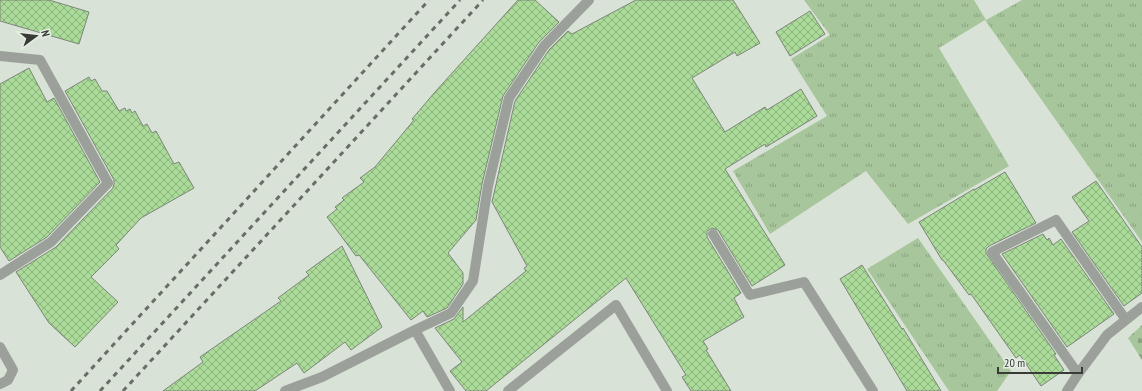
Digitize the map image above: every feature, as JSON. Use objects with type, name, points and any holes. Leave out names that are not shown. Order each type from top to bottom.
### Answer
[{"type":"street","points":[[285,391],[322,377],[451,313],[473,281],[488,186],[509,98],[544,46],[589,0]]},
{"type":"street","points":[[0,56],[40,60],[108,183],[51,242],[0,274]]},
{"type":"street","points":[[1078,374],[992,252],[1056,220],[1126,320]]},
{"type":"street","points":[[713,234],[750,295],[804,282],[873,391]]},
{"type":"street","points":[[508,391],[616,305],[667,391]]},
{"type":"street","points":[[1067,391],[1107,335],[1142,307]]},
{"type":"street","points":[[415,330],[450,391]]},
{"type":"street","points":[[0,348],[13,370],[8,380],[0,384]]},
{"type":"green space","points":[[804,0],[974,0],[986,20],[1022,0],[1142,0],[1142,242],[985,20],[939,48],[1009,166],[908,224],[866,171],[770,234],[733,171],[827,116],[791,59],[830,35]]},
{"type":"green space","points":[[918,238],[1011,371],[997,391],[949,391],[867,269]]},
{"type":"green space","points":[[1142,325],[1142,360],[1128,338]]},
{"type":"building","points":[[0,0],[49,0],[89,12],[79,44],[0,21]]},
{"type":"building","points":[[518,0],[535,0],[559,22],[539,42],[503,96],[482,184],[476,220],[448,253],[463,273],[463,284],[447,308],[427,317],[423,311],[411,320],[359,255],[356,256],[327,217],[337,209],[335,207],[344,200],[342,198],[364,182],[360,178],[375,167],[435,92]]},
{"type":"building","points":[[636,0],[733,0],[760,43],[737,56],[735,52],[692,78],[725,132],[765,107],[767,110],[801,89],[817,116],[766,147],[765,144],[725,169],[785,265],[752,286],[718,230],[712,228],[707,231],[707,237],[741,293],[734,298],[744,317],[703,341],[708,349],[706,350],[731,391],[691,391],[682,377],[686,375],[626,278],[486,391],[466,391],[450,371],[462,362],[435,328],[454,319],[463,307],[463,322],[526,271],[524,268],[527,266],[492,202],[515,101],[549,50],[568,31],[572,34]]},
{"type":"building","points":[[810,11],[825,34],[790,56],[776,32]]},
{"type":"building","points":[[29,68],[47,102],[54,98],[100,182],[47,237],[9,261],[0,247],[0,84]]},
{"type":"building","points":[[89,77],[91,81],[95,79],[102,91],[107,91],[119,111],[125,108],[126,111],[130,109],[132,113],[135,111],[143,126],[147,124],[152,133],[156,131],[174,164],[179,162],[194,188],[141,218],[116,245],[119,249],[91,277],[118,302],[75,347],[49,323],[16,272],[56,247],[113,188],[114,180],[65,91]]},
{"type":"building","points":[[1005,172],[1036,223],[989,246],[986,249],[986,253],[1056,354],[1054,355],[1064,370],[1041,386],[1020,355],[1016,358],[971,294],[969,295],[942,260],[919,222]]},
{"type":"building","points":[[1096,181],[1142,247],[1142,293],[1124,306],[1072,232],[1089,221],[1072,197]]},
{"type":"building","points":[[1043,234],[1047,240],[1049,238],[1053,245],[1061,239],[1114,314],[1067,347],[1002,254]]},
{"type":"building","points":[[342,246],[382,327],[351,350],[345,342],[304,373],[297,363],[255,391],[163,391],[203,362],[200,357],[281,301],[278,298],[309,275],[306,272]]},
{"type":"building","points":[[862,265],[902,329],[903,328],[941,391],[907,391],[840,279]]},
{"type":"railway","points":[[71,391],[429,0]]},
{"type":"railway","points":[[100,391],[460,0]]},
{"type":"railway","points":[[123,391],[483,0]]}]
